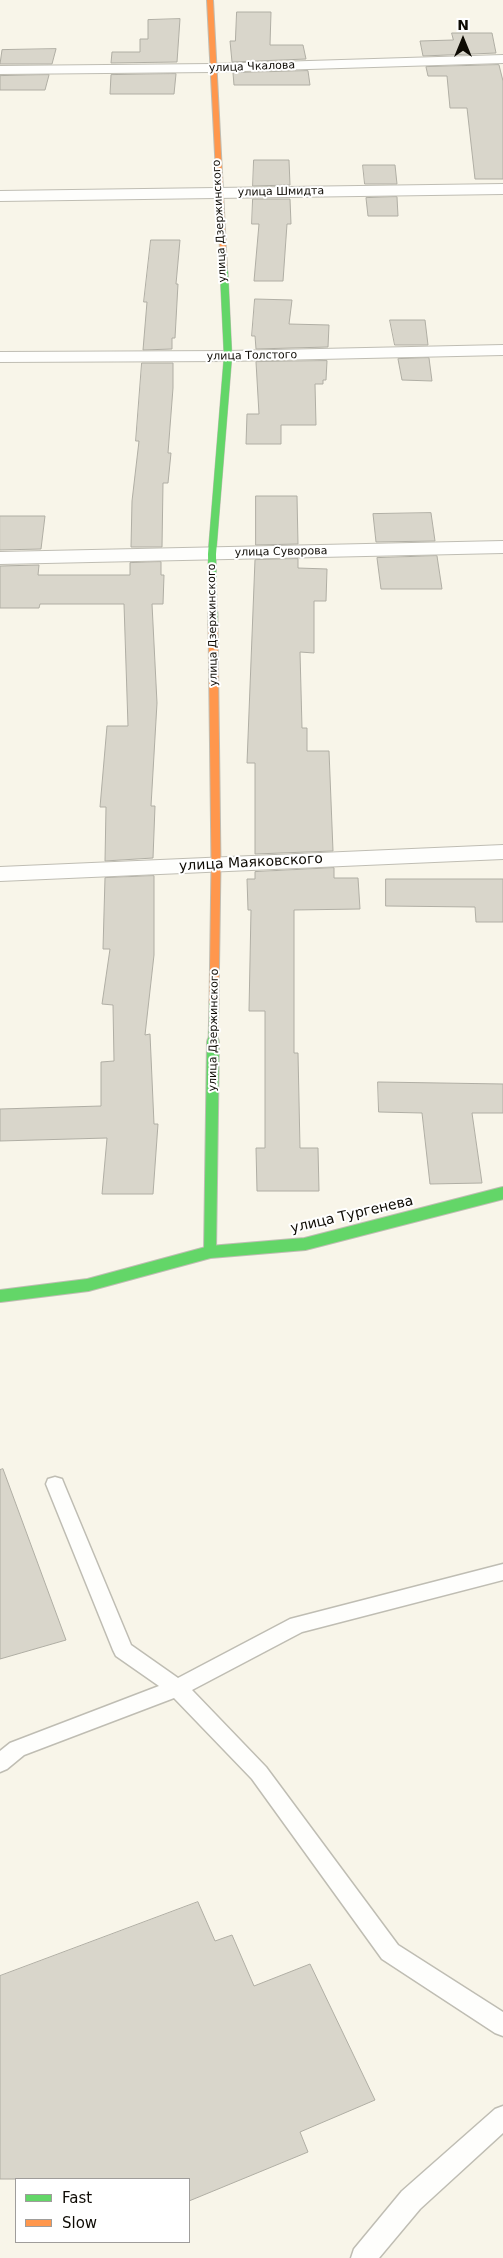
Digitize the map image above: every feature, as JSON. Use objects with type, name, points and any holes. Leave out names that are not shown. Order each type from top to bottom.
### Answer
[{"type":"street","name":"улица Дзержинского","points":[[210,0],[228,356],[212,554],[216,864],[210,1252]]},
{"type":"street","name":"улица Чкалова","points":[[0,70],[212,68],[503,59]]},
{"type":"street","name":"улица Шмидта","points":[[0,196],[503,189]]},
{"type":"street","name":"улица Толстого","points":[[0,357],[228,356],[503,350]]},
{"type":"street","name":"улица Суворова","points":[[0,558],[503,547]]},
{"type":"street","name":"улица Маяковского","points":[[0,874],[503,852]]},
{"type":"street","name":"улица Тургенева","points":[[0,1296],[88,1284],[210,1252],[305,1244],[503,1193]]},
{"type":"lane","points":[[54,1484],[123,1650],[177,1688],[259,1773],[390,1952],[503,2025]]},
{"type":"lane","points":[[0,1763],[17,1749],[177,1688],[297,1625],[503,1572]]},
{"type":"lane","points":[[363,2258],[411,2200],[503,2117]]},
{"type":"building","points":[[237,12],[271,12],[270,45],[303,45],[306,59],[232,62],[230,41],[235,41]]},
{"type":"building","points":[[180,19],[177,62],[111,63],[112,52],[140,52],[140,39],[148,39],[148,20]]},
{"type":"building","points":[[452,33],[492,33],[496,53],[423,56],[420,41],[453,40]]},
{"type":"building","points":[[56,49],[52,64],[0,64],[2,50]]},
{"type":"building","points":[[499,65],[503,81],[503,179],[475,179],[467,108],[450,108],[447,76],[428,76],[426,67]]},
{"type":"building","points":[[308,71],[310,85],[234,85],[233,73]]},
{"type":"building","points":[[176,74],[174,94],[110,94],[111,75]]},
{"type":"building","points":[[49,75],[45,90],[0,90],[0,76]]},
{"type":"building","points":[[254,160],[289,160],[290,185],[253,186]]},
{"type":"building","points":[[363,165],[395,165],[397,184],[365,184]]},
{"type":"building","points":[[397,197],[398,216],[368,216],[366,198]]},
{"type":"building","points":[[253,199],[290,199],[291,224],[287,224],[283,281],[254,281],[259,224],[252,224]]},
{"type":"building","points":[[151,240],[180,240],[176,284],[178,284],[175,338],[172,338],[172,349],[143,350],[147,302],[144,302]]},
{"type":"building","points":[[255,299],[292,300],[289,324],[329,325],[328,347],[256,349],[255,336],[252,336]]},
{"type":"building","points":[[390,320],[425,320],[428,345],[395,345]]},
{"type":"building","points":[[429,358],[432,381],[402,380],[398,359]]},
{"type":"building","points":[[327,361],[326,380],[323,380],[323,384],[315,384],[316,425],[281,425],[281,444],[246,444],[247,414],[259,414],[256,362]]},
{"type":"building","points":[[142,363],[173,363],[168,453],[171,453],[168,483],[163,483],[162,547],[131,547],[132,501],[139,441],[136,441]]},
{"type":"building","points":[[256,496],[297,496],[298,544],[256,545]]},
{"type":"building","points":[[431,513],[435,541],[376,542],[373,514]]},
{"type":"building","points":[[0,516],[45,516],[41,549],[0,550]]},
{"type":"building","points":[[437,556],[442,589],[381,589],[377,558]]},
{"type":"building","points":[[298,559],[298,568],[327,569],[326,601],[314,601],[314,653],[300,652],[302,728],[307,728],[307,751],[329,751],[333,851],[255,854],[255,763],[247,763],[255,560]]},
{"type":"building","points":[[161,562],[161,575],[164,575],[163,604],[152,604],[157,703],[151,806],[155,806],[153,858],[105,861],[106,807],[100,807],[107,726],[128,726],[124,604],[40,604],[39,608],[0,608],[0,566],[39,565],[38,575],[130,575],[130,563]]},
{"type":"building","points":[[334,868],[334,878],[358,878],[360,909],[294,910],[294,1053],[298,1053],[300,1148],[318,1148],[319,1191],[257,1191],[256,1148],[265,1148],[265,1011],[249,1011],[251,910],[248,910],[247,879],[255,879],[255,872]]},
{"type":"building","points":[[154,876],[154,955],[145,1035],[150,1034],[154,1124],[158,1124],[153,1194],[102,1194],[107,1138],[0,1141],[0,1109],[101,1106],[101,1062],[114,1061],[113,1005],[102,1004],[110,949],[103,949],[105,878]]},
{"type":"building","points":[[386,879],[503,879],[503,922],[476,922],[475,907],[386,906]]},
{"type":"building","points":[[378,1082],[503,1084],[503,1113],[472,1113],[482,1183],[430,1184],[422,1113],[379,1112]]},
{"type":"building","points":[[3,1469],[66,1640],[0,1659],[0,1470]]},
{"type":"building","points":[[198,1902],[215,1941],[232,1935],[254,1986],[310,1964],[375,2100],[300,2132],[308,2152],[190,2201],[190,2178],[0,2179],[0,1976]]},
{"type":"traffic: fast","points":[[213,624],[212,554],[228,356],[224,269]]},
{"type":"traffic: fast","points":[[210,1252],[214,1002]]},
{"type":"traffic: fast","points":[[0,1296],[88,1285],[210,1252],[305,1244],[503,1193]]},
{"type":"traffic: slow","points":[[210,0],[224,269]]},
{"type":"traffic: slow","points":[[213,624],[216,864],[214,1002]]}]
